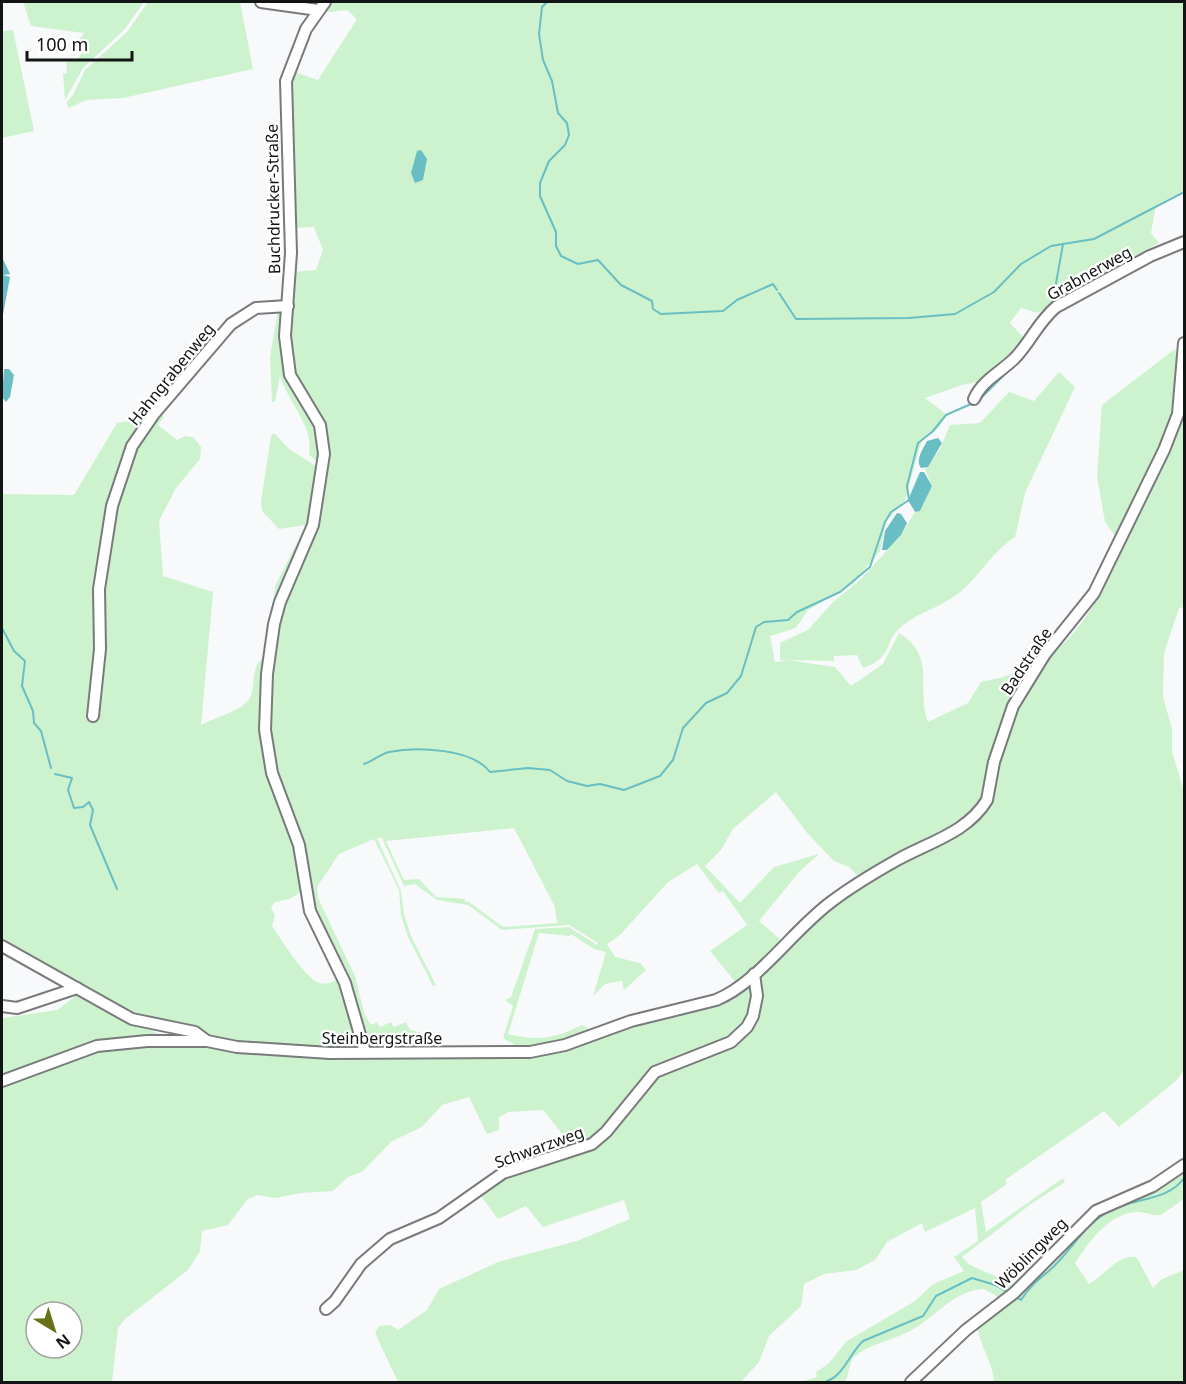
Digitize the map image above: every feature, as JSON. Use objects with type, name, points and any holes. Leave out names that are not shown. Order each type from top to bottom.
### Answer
[{"type":"street","points":[[261,2],[321,6]]},
{"type":"street","name":"Buchdrucker-Straße","points":[[321,6],[296,54],[286,86],[291,239],[285,336],[288,370],[296,388],[320,425],[324,454],[313,525],[274,624],[266,694],[266,746],[272,772],[297,837],[310,911],[345,983],[365,1052]]},
{"type":"street","name":"Grabnerweg","points":[[974,399],[980,386],[1016,357],[1044,317],[1056,306],[1150,256],[1185,242]]},
{"type":"street","name":"Hahngrabenweg","points":[[93,716],[100,649],[99,590],[112,506],[132,446],[154,414],[231,324],[256,308],[288,306]]},
{"type":"street","name":"Badstraße","points":[[754,974],[829,903],[898,859],[958,830],[983,806],[987,800],[1000,740],[1013,706],[1045,654],[1094,593],[1164,450],[1178,414],[1185,343]]},
{"type":"street","points":[[2,946],[132,1020],[195,1032],[207,1041]]},
{"type":"street","name":"Steinbergstraße","points":[[2,1081],[97,1046],[207,1041],[237,1047],[330,1053],[505,1054],[547,1050],[631,1021],[716,1000],[734,991],[754,974]]},
{"type":"street","name":"Schwarzweg","points":[[326,1309],[335,1301],[361,1264],[390,1239],[439,1218],[511,1170],[592,1144],[610,1127],[655,1072],[720,1047],[739,1036],[747,1027],[756,1007],[754,974]]},
{"type":"street","points":[[2,1006],[17,1008],[77,988]]},
{"type":"street","name":"Wöblingweg","points":[[911,1383],[966,1330],[1010,1297],[1096,1211],[1153,1186],[1185,1165]]},
{"type":"green space","points":[[23,2],[144,2],[124,30],[83,68],[65,100],[63,74],[67,73],[66,61],[71,62],[79,58],[83,49],[78,41],[84,33],[31,26]]},
{"type":"green space","points":[[148,2],[240,2],[253,69],[123,98],[86,100],[69,108],[66,103],[73,95],[85,70],[127,32]]},
{"type":"green space","points":[[328,2],[1184,2],[1184,190],[1156,205],[1151,233],[1159,243],[1073,289],[1038,313],[1021,308],[1010,323],[1024,338],[1019,349],[983,381],[962,385],[925,398],[946,414],[939,428],[922,439],[905,500],[886,521],[880,551],[853,584],[808,610],[796,628],[770,636],[775,662],[786,661],[780,660],[780,643],[808,630],[832,603],[861,579],[901,535],[915,512],[920,511],[932,486],[925,469],[940,449],[950,425],[980,423],[1009,392],[1034,401],[1059,372],[1075,387],[1025,493],[1015,537],[959,593],[902,626],[892,638],[884,654],[873,664],[863,668],[857,655],[834,656],[834,661],[787,660],[835,667],[851,686],[883,664],[899,633],[911,642],[922,663],[928,722],[968,703],[981,682],[1011,674],[1035,664],[1055,651],[1085,618],[1123,547],[1105,522],[1097,476],[1102,405],[1175,349],[1184,370],[1184,607],[1179,608],[1164,653],[1163,697],[1172,729],[1172,752],[1184,791],[1184,1070],[1176,1081],[1119,1127],[1104,1111],[1005,1180],[1007,1184],[981,1202],[986,1232],[1063,1178],[1065,1182],[1031,1204],[962,1257],[970,1265],[1018,1286],[1001,1299],[984,1289],[962,1295],[914,1329],[872,1346],[854,1357],[844,1382],[800,1382],[817,1377],[816,1372],[828,1364],[847,1341],[915,1301],[933,1284],[964,1271],[954,1257],[978,1241],[975,1208],[925,1232],[922,1223],[887,1242],[875,1260],[856,1270],[824,1274],[804,1284],[801,1306],[769,1336],[759,1362],[741,1382],[398,1382],[375,1333],[379,1326],[390,1325],[398,1330],[427,1310],[439,1289],[498,1262],[577,1241],[630,1219],[624,1200],[543,1227],[526,1206],[498,1219],[478,1192],[495,1180],[581,1151],[647,1082],[748,1028],[756,978],[860,878],[849,867],[834,861],[808,834],[776,792],[733,829],[721,850],[705,866],[740,903],[774,867],[819,854],[799,872],[759,921],[782,941],[737,984],[710,951],[747,925],[723,891],[719,893],[697,864],[668,882],[620,935],[607,944],[615,957],[640,963],[646,970],[624,990],[622,981],[605,984],[593,996],[606,952],[594,949],[571,934],[570,936],[539,933],[508,1034],[528,1038],[554,1036],[582,1025],[591,1030],[545,1047],[519,1050],[519,1047],[503,1038],[513,1006],[505,1000],[511,997],[535,929],[569,927],[597,945],[598,943],[569,925],[502,930],[468,905],[437,900],[415,884],[404,886],[382,838],[377,838],[401,891],[404,914],[411,936],[436,985],[433,986],[408,937],[401,915],[399,890],[374,839],[339,854],[317,887],[318,898],[355,976],[364,1013],[371,1025],[377,1022],[380,1027],[391,1022],[394,1027],[406,1022],[410,1030],[438,1037],[438,1047],[378,1047],[366,1039],[321,929],[277,780],[268,718],[276,625],[306,551],[327,454],[298,387],[288,351],[293,272],[316,270],[323,250],[314,227],[293,228],[289,88],[292,71],[318,80],[357,19],[347,10],[319,13]],"holes":[[[514,828],[555,907],[557,923],[503,927],[469,902],[465,902],[465,899],[436,897],[419,879],[404,880],[386,841]]]},
{"type":"green space","points":[[13,30],[34,131],[2,138],[2,31]]},
{"type":"green space","points":[[278,310],[283,312],[282,344],[320,434],[319,463],[309,455],[310,445],[305,425],[280,376],[275,402],[272,402],[270,357]]},
{"type":"green space","points":[[157,412],[164,417],[158,425],[177,440],[185,436],[193,437],[201,447],[200,459],[176,488],[159,521],[163,576],[213,592],[201,725],[237,709],[250,698],[256,668],[262,659],[276,584],[306,525],[279,529],[262,511],[261,502],[271,436],[274,433],[289,449],[319,468],[312,516],[277,601],[262,718],[294,838],[302,891],[290,899],[275,902],[271,907],[275,916],[272,926],[311,978],[323,984],[339,979],[365,1052],[209,1038],[145,1019],[124,1011],[58,971],[2,941],[2,494],[74,495],[117,423],[141,419],[145,429]]},
{"type":"green space","points":[[750,984],[754,1006],[737,1034],[662,1066],[597,1138],[574,1149],[543,1110],[508,1112],[499,1117],[499,1130],[487,1134],[469,1097],[442,1105],[422,1127],[392,1141],[362,1172],[348,1177],[333,1191],[301,1193],[275,1198],[258,1195],[248,1199],[228,1225],[202,1231],[200,1251],[188,1270],[125,1319],[118,1328],[112,1382],[2,1382],[2,1018],[57,1010],[80,993],[183,1047],[530,1056]]},
{"type":"green space","points":[[1184,1169],[1184,1199],[1161,1215],[1137,1212],[1117,1217],[1093,1238],[1075,1263],[1089,1284],[1119,1261],[1131,1257],[1137,1258],[1153,1288],[1162,1279],[1184,1270],[1184,1382],[994,1382],[977,1323],[1093,1217]]},
{"type":"water","points":[[421,150],[427,159],[423,180],[415,183],[411,173],[417,151]]},
{"type":"water","points":[[2,257],[10,274],[3,275],[10,277],[2,320]]},
{"type":"water","points":[[4,369],[9,369],[14,375],[10,397],[6,402],[2,397]]},
{"type":"water","points":[[938,438],[942,443],[928,467],[921,468],[919,458],[927,441]]},
{"type":"water","points":[[920,472],[924,472],[932,486],[920,511],[915,512],[908,500]]},
{"type":"water","points":[[897,513],[901,514],[907,523],[901,535],[887,550],[882,550],[885,531]]},
{"type":"waterway","points":[[547,2],[542,7],[539,34],[543,60],[552,81],[558,113],[567,123],[569,135],[565,145],[549,161],[540,183],[540,196],[556,232],[556,246],[561,256],[578,264],[598,260],[621,285],[652,301],[653,309],[661,314],[723,311],[737,300],[773,284],[777,290]]},
{"type":"waterway","points":[[1052,306],[1063,244],[1094,239],[1184,192]]},
{"type":"waterway","points":[[779,293],[796,319],[909,318],[955,314],[994,292],[1021,264],[1051,246],[1063,244]]},
{"type":"waterway","points":[[981,398],[1011,368]]},
{"type":"waterway","points":[[364,764],[389,752],[414,749],[458,754],[482,764],[490,772],[528,768],[550,770],[567,781],[587,786],[600,784],[624,790],[660,776],[673,760],[683,728],[706,703],[727,693],[741,676],[756,627],[764,622],[788,620],[797,612],[840,592],[870,567],[885,522],[891,512],[909,500],[907,486],[918,443],[932,432],[946,415],[971,404]]},
{"type":"waterway","points":[[2,628],[14,651],[25,661],[22,686],[33,711],[34,723],[41,731],[51,768]]},
{"type":"waterway","points":[[55,774],[72,778],[68,790],[74,808],[83,807],[89,802],[93,810],[90,825],[117,889]]},
{"type":"waterway","points":[[1014,1296],[1021,1300],[1027,1291],[1104,1214],[1123,1205],[1170,1191],[1184,1178]]},
{"type":"waterway","points":[[825,1382],[842,1370],[863,1341],[923,1316],[936,1296],[972,1278],[995,1285],[1009,1293]]}]
